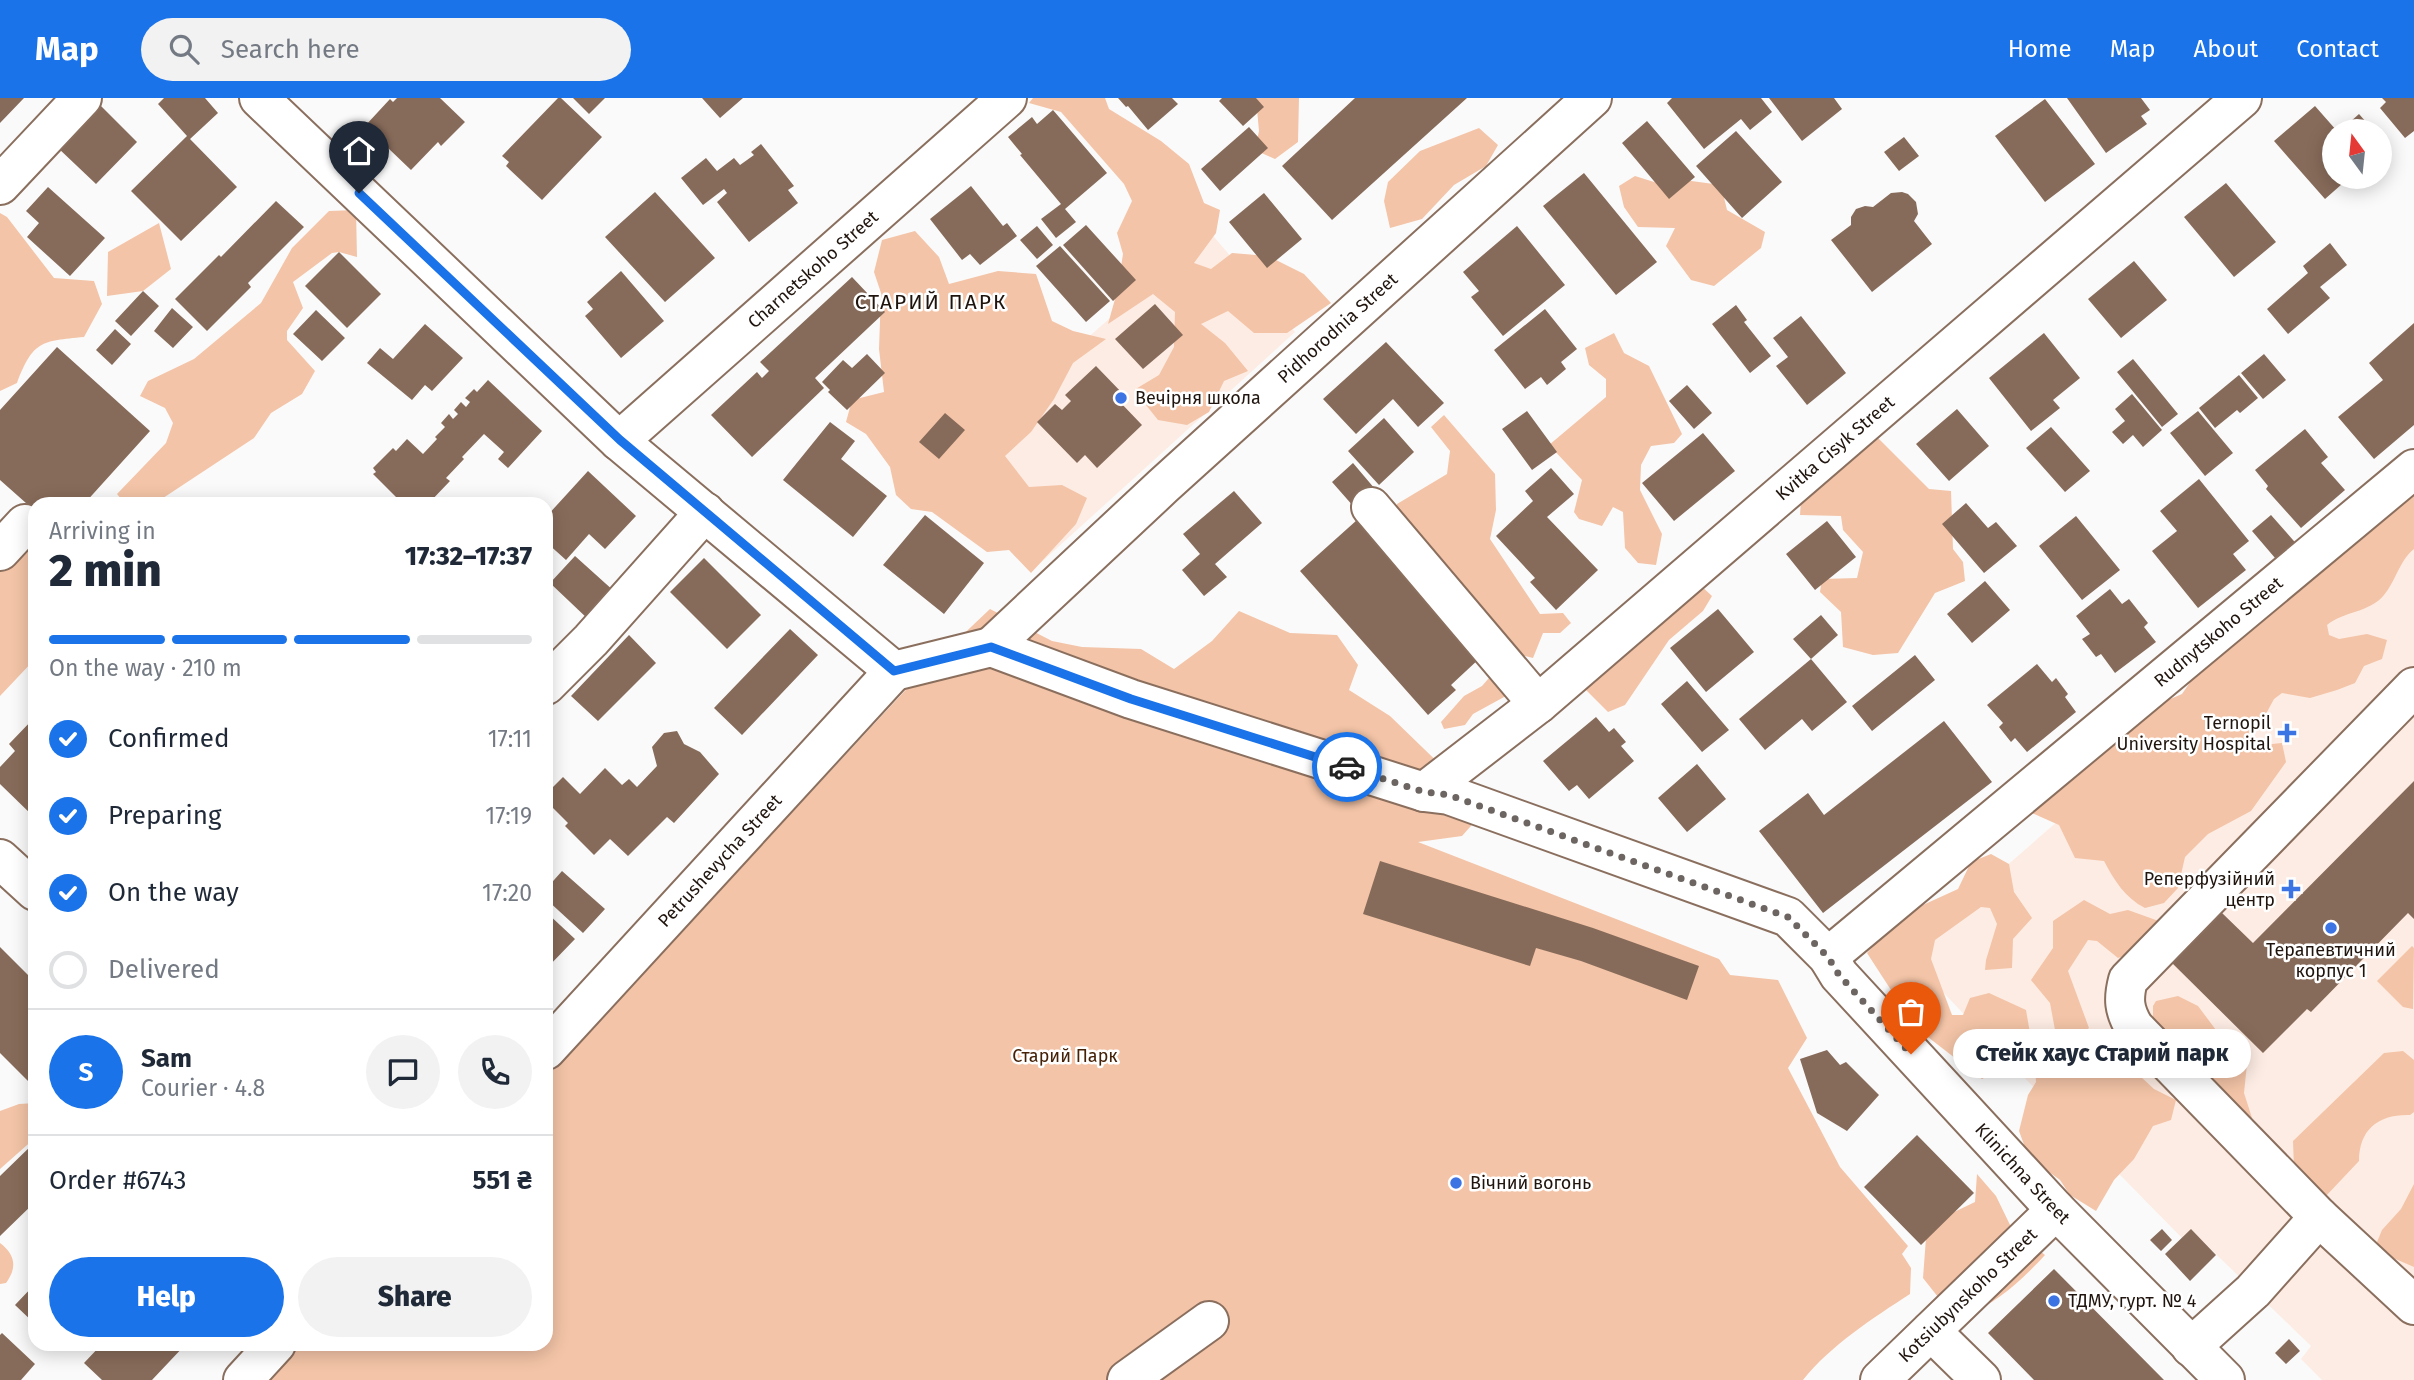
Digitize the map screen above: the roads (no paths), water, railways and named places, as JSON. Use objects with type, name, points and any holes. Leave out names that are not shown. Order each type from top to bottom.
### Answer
[{"type":"street","points":[[0,185],[82,98]]},
{"type":"street","points":[[259,98],[620,440],[894,671],[991,647],[1131,699],[1424,792],[1449,795],[1788,917],[1828,957]]},
{"type":"street","name":"Charnetskoho Street","points":[[620,440],[1007,98]]},
{"type":"street","name":"Pidhorodnia Street","points":[[991,647],[1163,486],[1592,98]]},
{"type":"street","name":"Kvitka Cisyk Street","points":[[1424,792],[1538,704],[2242,98]]},
{"type":"street","name":"Rudnytskoho Street","points":[[1828,957],[2414,469]]},
{"type":"street","points":[[1371,507],[1538,704]]},
{"type":"street","points":[[553,678],[591,640],[705,512]]},
{"type":"street","name":"Petrushevycha Street","points":[[553,1042],[894,671]]},
{"type":"street","points":[[2414,687],[2128,980],[2124,999],[2126,1014],[2134,1027],[2319,1217],[2414,1305]]},
{"type":"street","points":[[0,859],[28,885]]},
{"type":"street","name":"Klinichna Street","points":[[1828,957],[1839,975],[2056,1210],[2225,1380]]},
{"type":"street","name":"Kotsiubynskoho Street","points":[[1880,1380],[2056,1210]]},
{"type":"street","points":[[2191,1347],[2253,1290],[2319,1217]]},
{"type":"street","points":[[1127,1380],[1209,1321]]},
{"type":"street","points":[[1931,1331],[1981,1380]]},
{"type":"street","points":[[243,1380],[270,1351]]},
{"type":"place","name":"Вечірня школа","points":[[1121,398]]},
{"type":"place","name":"Ternopil University Hospital","points":[[2287,733]]},
{"type":"place","name":"Реперфузійний центр","points":[[2291,889]]},
{"type":"place","name":"Терапевтичний корпус 1","points":[[2331,928]]},
{"type":"place","name":"Стейк хаус Старий парк","points":[[1911,1054]]},
{"type":"place","name":"Вічний вогонь","points":[[1456,1183]]},
{"type":"place","name":"ТДМУ, гурт. № 4","points":[[2054,1301]]},
{"type":"district","name":"СТАРИЙ ПАРК","points":[[931,302]]},
{"type":"park label","name":"Старий Парк","points":[[1065,1056]]}]
